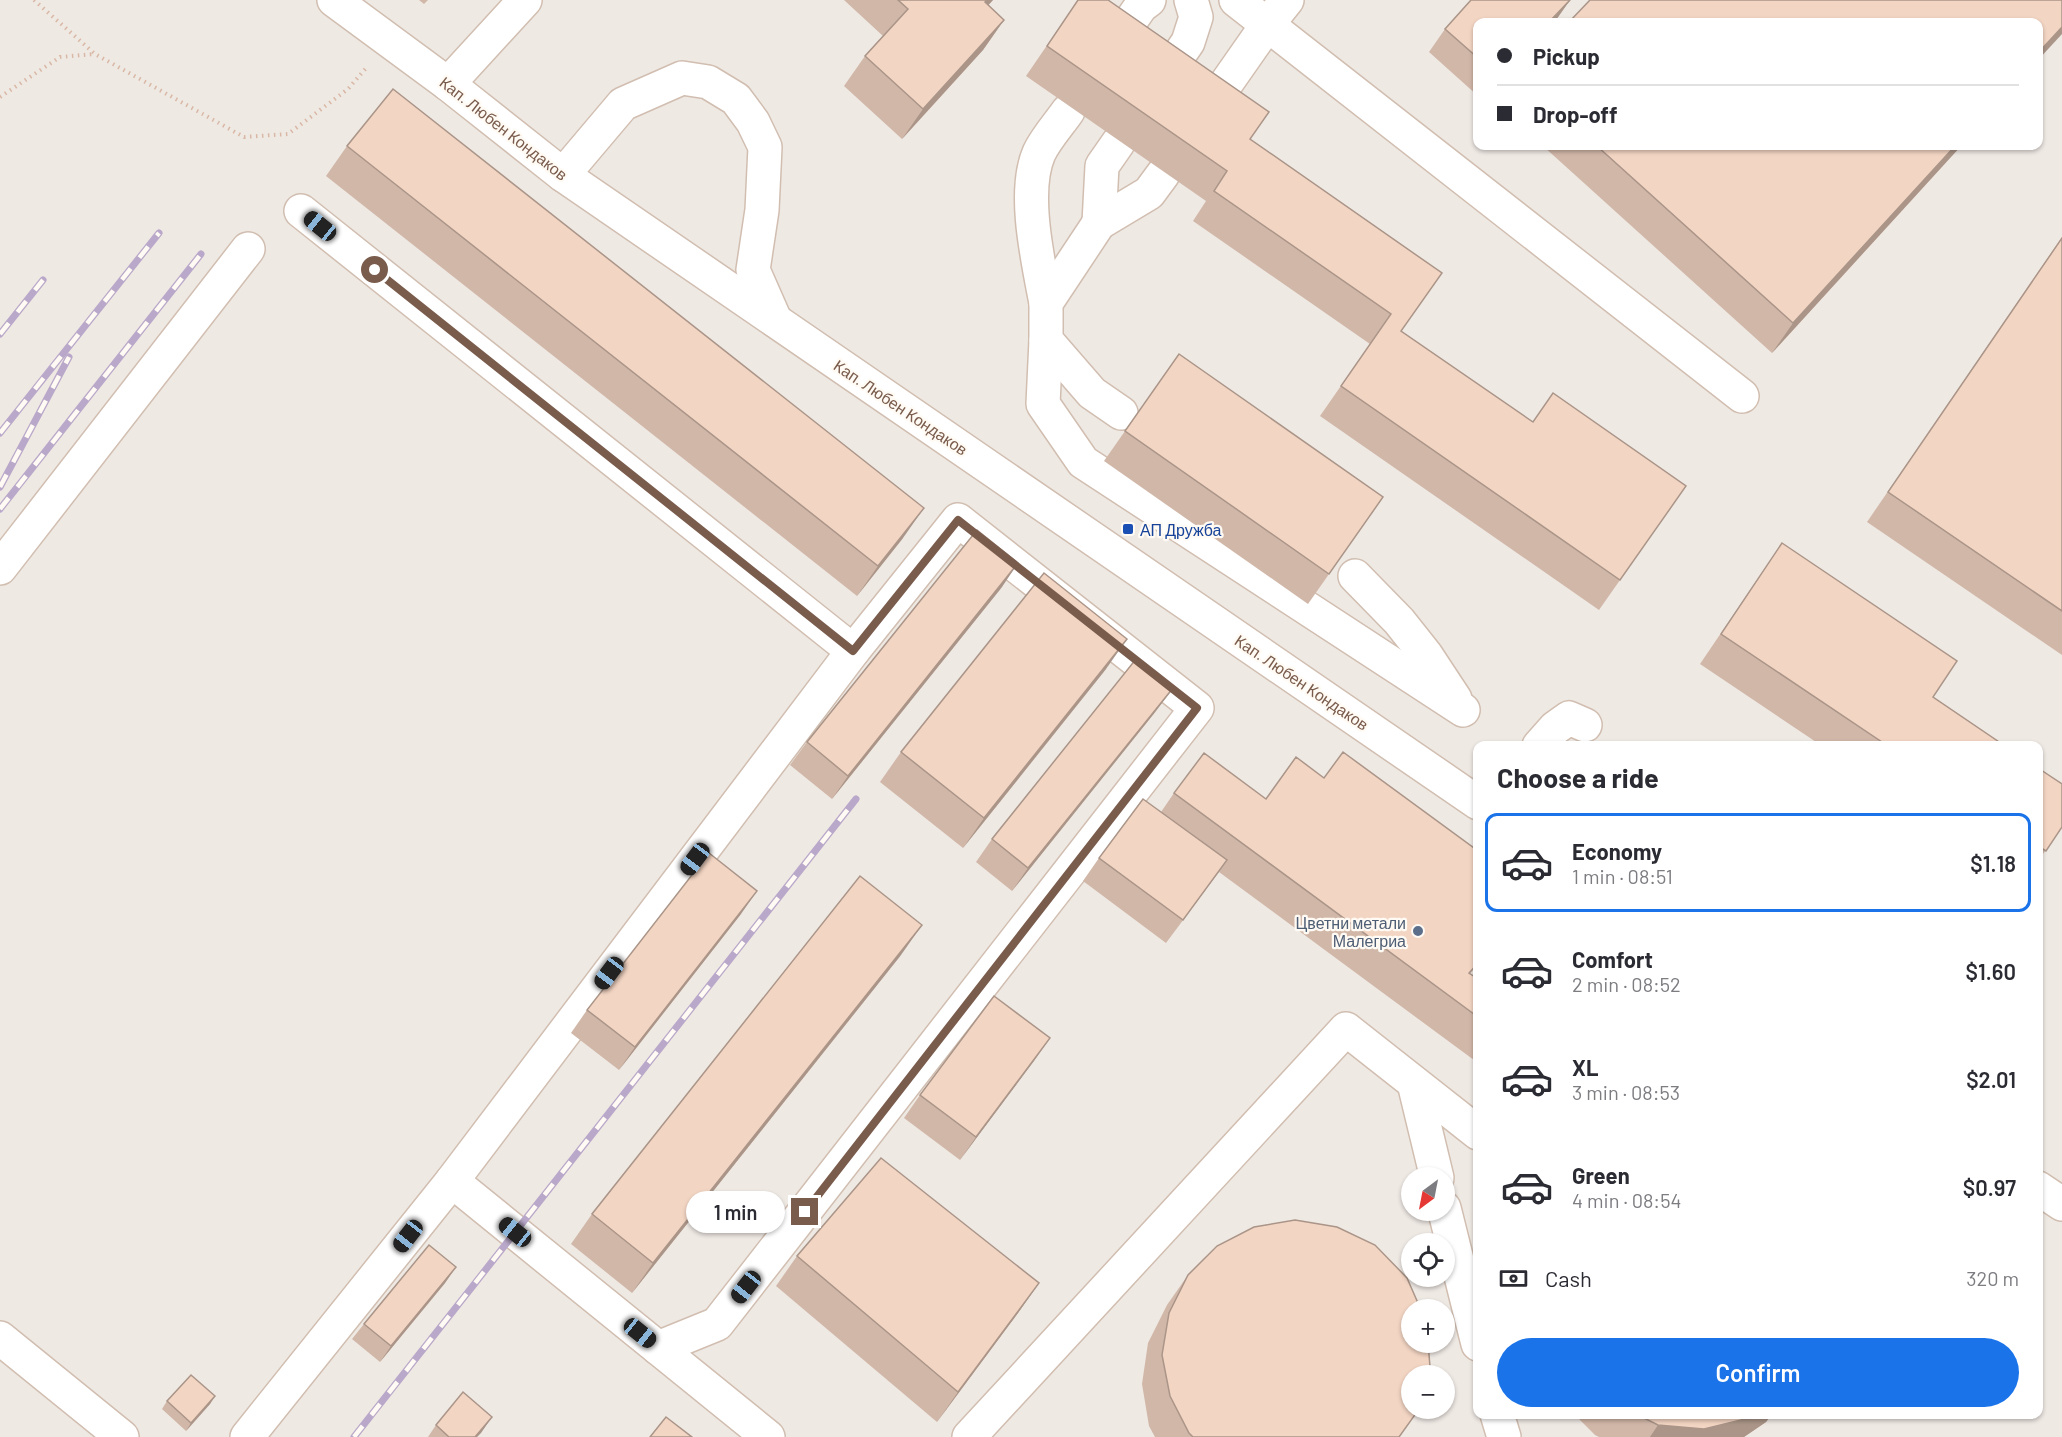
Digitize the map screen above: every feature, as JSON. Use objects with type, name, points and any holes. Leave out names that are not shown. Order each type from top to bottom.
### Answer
[{"type":"street","name":"Кап. Любен Кондаков","points":[[334,0],[448,84],[563,175],[1473,800]]},
{"type":"street","points":[[448,84],[525,0]]},
{"type":"street","points":[[1116,42],[1141,6],[1149,0]]},
{"type":"street","points":[[1164,77],[1188,42],[1194,25],[1196,17],[1191,0]]},
{"type":"street","points":[[1236,0],[1742,396]]},
{"type":"street","points":[[1209,108],[1287,0]]},
{"type":"street","points":[[563,175],[623,104],[682,78],[708,82],[736,99],[753,122],[765,147],[762,210],[753,270],[775,320]]},
{"type":"street","points":[[1068,111],[1039,152],[1032,178],[1035,240],[1046,303],[1043,404],[1083,462],[1463,710],[1426,655],[1399,621],[1355,576]]},
{"type":"street","points":[[1099,223],[1102,166],[1118,143]]},
{"type":"street","points":[[1046,303],[1099,223],[1149,193],[1163,174]]},
{"type":"street","points":[[301,211],[853,651]]},
{"type":"street","points":[[0,568],[248,249]]},
{"type":"street","points":[[1046,340],[1092,393],[1121,414]]},
{"type":"street","points":[[247,1437],[452,1181],[853,651],[958,520],[1197,708],[717,1324],[658,1348]]},
{"type":"street","points":[[1543,741],[1555,728],[1569,718],[1585,725]]},
{"type":"street","points":[[969,1437],[1346,1029],[1473,1129]]},
{"type":"street","points":[[1414,1083],[1434,1167]]},
{"type":"street","points":[[452,1181],[768,1437]]},
{"type":"street","points":[[2043,1191],[2062,1204]]},
{"type":"street","points":[[1447,1221],[1473,1324]]},
{"type":"street","points":[[0,1338],[122,1437]]},
{"type":"street","points":[[1499,1419],[1504,1437]]},
{"type":"path","points":[[34,0],[95,54],[244,137],[288,134],[348,89],[390,42]]},
{"type":"path","points":[[0,97],[60,57],[95,54]]},
{"type":"shaded area","points":[[0,0],[2062,0],[2062,1437],[0,1437]]},
{"type":"building","points":[[898,0],[987,0],[985,2],[1004,20],[923,109],[865,56],[908,9]]},
{"type":"building","points":[[1078,0],[1108,0],[1269,112],[1250,139],[1442,273],[1401,331],[1533,422],[1553,393],[1686,486],[1620,580],[1341,386],[1391,314],[1214,191],[1227,171],[1047,46]]},
{"type":"building","points":[[1471,0],[1570,0],[1553,18],[1473,18],[1473,54],[1445,29]]},
{"type":"building","points":[[1590,0],[2062,0],[2062,27],[2043,48],[2043,18],[1573,18]]},
{"type":"building","points":[[393,89],[924,508],[878,566],[347,146]]},
{"type":"building","points":[[1601,150],[1951,150],[1793,323]]},
{"type":"building","points":[[2062,238],[2062,611],[1888,492]]},
{"type":"building","points":[[1179,354],[1383,497],[1329,574],[1125,431]]},
{"type":"building","points":[[977,530],[1018,563],[848,776],[807,742]]},
{"type":"building","points":[[1782,543],[1957,661],[1933,697],[1998,741],[1881,741],[1721,634]]},
{"type":"building","points":[[1044,573],[1127,639],[984,818],[901,752]]},
{"type":"building","points":[[1136,659],[1173,688],[1028,868],[992,839]]},
{"type":"building","points":[[1343,752],[1473,847],[1473,969],[1469,973],[1473,976],[1473,1013],[1174,793],[1204,753],[1266,799],[1296,757],[1324,778]]},
{"type":"building","points":[[2043,771],[2062,784],[2062,827],[2046,851],[2043,849]]},
{"type":"building","points":[[1143,799],[1227,860],[1183,920],[1099,858]]},
{"type":"building","points":[[709,853],[757,891],[635,1047],[587,1010]]},
{"type":"building","points":[[860,876],[922,925],[653,1263],[592,1214]]},
{"type":"building","points":[[994,996],[1050,1038],[976,1137],[920,1095]]},
{"type":"building","points":[[881,1158],[1039,1283],[958,1392],[797,1256]]},
{"type":"building","points":[[1295,1220],[1337,1227],[1375,1245],[1401,1272],[1401,1287],[1411,1287],[1416,1299],[1401,1299],[1401,1353],[1429,1353],[1430,1365],[1401,1365],[1401,1419],[1412,1419],[1399,1437],[1193,1437],[1189,1433],[1170,1396],[1162,1355],[1169,1313],[1188,1275],[1217,1246],[1254,1227]]},
{"type":"building","points":[[429,1245],[456,1267],[391,1346],[364,1324]]},
{"type":"building","points":[[191,1375],[215,1396],[191,1423],[167,1401]]},
{"type":"building","points":[[463,1392],[492,1417],[475,1437],[449,1437],[436,1425]]},
{"type":"building","points":[[666,1417],[692,1437],[650,1437]]},
{"type":"building","points":[[1646,1419],[1745,1419],[1704,1429],[1658,1425]]},
{"type":"railway","points":[[0,433],[159,233]]},
{"type":"railway","points":[[0,509],[201,254]]},
{"type":"railway","points":[[0,334],[43,280]]},
{"type":"railway","points":[[0,487],[69,357]]},
{"type":"railway","points":[[354,1437],[856,799]]},
{"type":"place","name":"АП Дружба","points":[[1128,529]]},
{"type":"place","name":"Цветни метали Малегриа","points":[[1418,931]]},
{"type":"route","points":[[375,270],[853,651],[958,520],[1197,708],[805,1212]]}]
